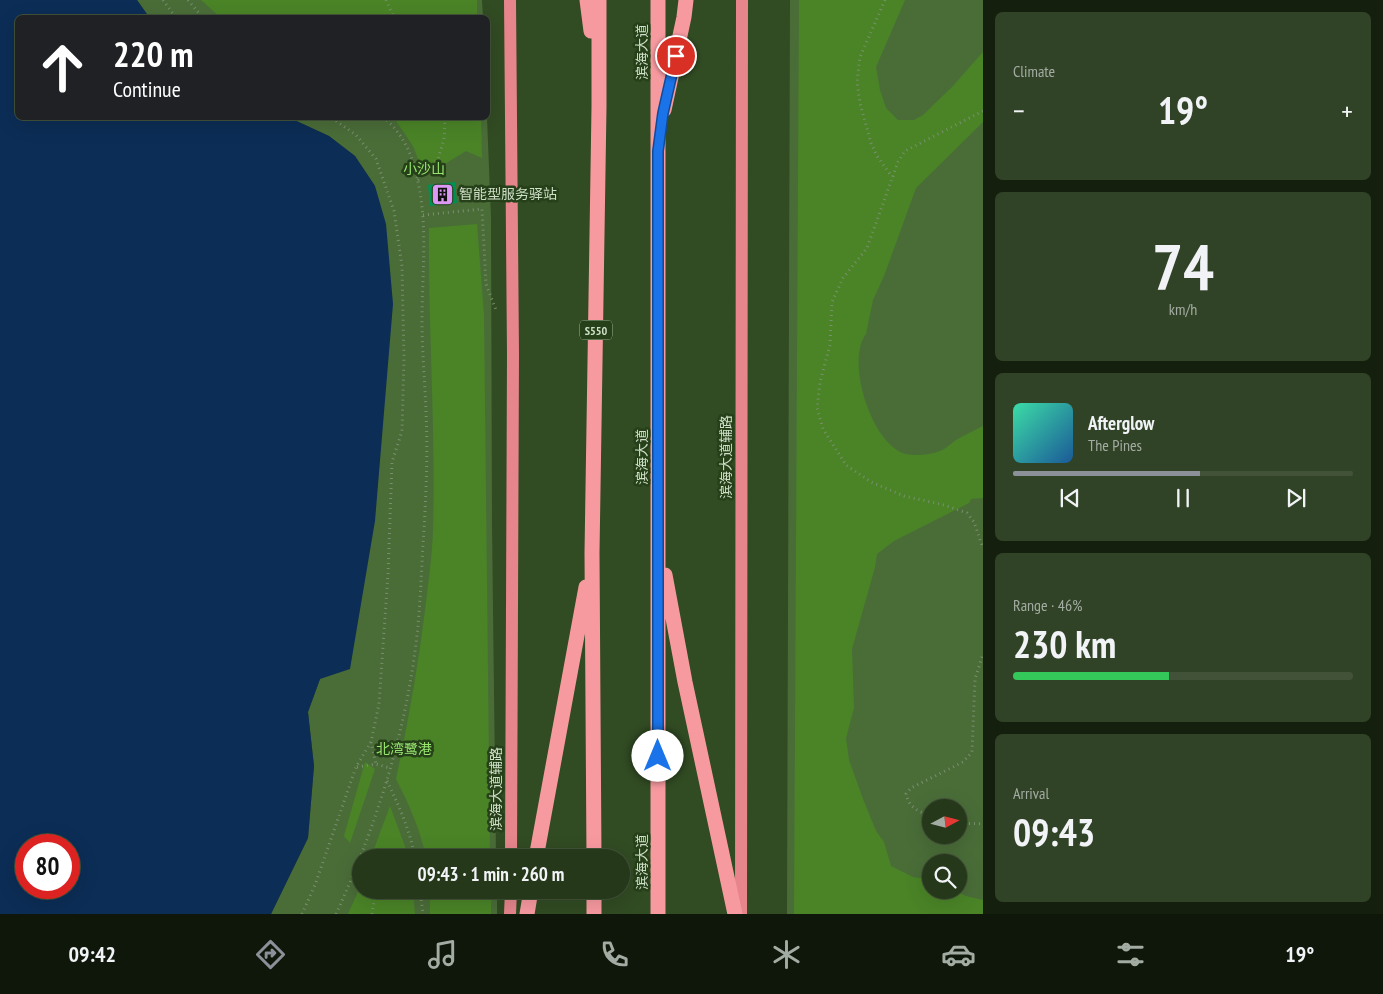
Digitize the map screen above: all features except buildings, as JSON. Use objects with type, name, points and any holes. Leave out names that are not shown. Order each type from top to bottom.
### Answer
[{"type":"highway","points":[[587,0],[597,74],[599,107]]},
{"type":"highway","name":"S550","points":[[594,849],[592,553],[599,0]]},
{"type":"highway","name":"滨海大道","points":[[658,0],[658,914]]},
{"type":"highway","points":[[658,151],[663,113],[686,0]]},
{"type":"highway","points":[[658,538],[685,682],[735,914]]},
{"type":"highway","points":[[538,849],[592,553]]},
{"type":"highway","points":[[527,914],[530,899]]},
{"type":"highway","points":[[594,899],[594,914]]},
{"type":"main road","name":"滨海大道辅路","points":[[510,0],[513,354],[511,849]]},
{"type":"main road","name":"滨海大道辅路","points":[[741,914],[742,0]]},
{"type":"main road","points":[[510,914],[511,899]]},
{"type":"path","points":[[163,0],[174,15]]},
{"type":"path","points":[[188,0],[200,15]]},
{"type":"path","points":[[386,0],[393,15]]},
{"type":"path","points":[[885,0],[860,57],[857,82],[860,103],[871,143],[877,156],[892,177]]},
{"type":"path","points":[[983,111],[905,151],[898,162],[867,248],[843,278],[832,302],[830,345],[820,382],[817,408],[823,429],[846,465],[871,482],[904,496],[967,512],[974,522],[983,548]]},
{"type":"path","points":[[302,914],[315,885],[356,767],[371,742],[379,704],[388,574],[392,462],[402,431],[404,359],[402,266],[394,211],[376,160],[356,135],[335,120]]},
{"type":"path","points":[[363,849],[380,805],[390,768],[406,702],[415,651],[421,586],[427,467],[422,328],[423,215],[418,180],[408,148],[391,123],[387,120]]},
{"type":"path","points":[[418,180],[438,159],[444,139],[445,120]]},
{"type":"path","points":[[423,215],[482,209],[486,284],[500,319]]},
{"type":"path","points":[[922,813],[908,802],[906,794],[911,788],[963,762],[972,752],[975,679],[983,654]]},
{"type":"path","points":[[371,742],[376,764]]},
{"type":"path","points":[[356,767],[376,764],[390,768]]},
{"type":"path","points":[[386,780],[401,810],[413,849]]},
{"type":"path","points":[[968,823],[983,824]]},
{"type":"path","points":[[336,914],[352,875]]},
{"type":"path","points":[[372,914],[374,899]]},
{"type":"path","points":[[421,899],[423,914]]},
{"type":"green space","points":[[137,0],[482,0],[483,15],[148,15]]},
{"type":"green space","points":[[201,0],[477,0],[477,15],[218,15]]},
{"type":"green space","points":[[790,0],[983,0],[983,914],[787,914]]},
{"type":"green space","points":[[799,0],[905,0],[876,67],[880,90],[886,108],[898,120],[914,120],[923,115],[952,87],[983,52],[983,122],[916,188],[884,276],[873,300],[866,334],[860,347],[860,382],[865,401],[882,436],[894,448],[906,454],[923,455],[940,451],[959,438],[983,426],[983,498],[971,499],[969,503],[894,541],[877,554],[852,649],[854,708],[846,738],[849,760],[876,831],[884,842],[891,866],[913,877],[922,878],[922,899],[967,899],[967,896],[983,900],[983,914],[794,914]]},
{"type":"green space","name":"北湾鹭港","points":[[294,120],[487,120],[491,217],[496,849],[352,849],[352,899],[497,899],[497,914],[271,914],[308,838],[314,766],[308,712],[320,679],[375,186],[355,156],[329,136]]},
{"type":"green space","name":"小沙山","points":[[395,120],[481,120],[482,158],[466,151],[425,176],[413,146]]},
{"type":"green space","points":[[477,224],[484,315],[490,849],[424,849],[414,817],[396,779],[419,653],[429,581],[432,541],[434,455],[429,228]]},
{"type":"green space","points":[[365,762],[375,769],[350,843],[344,836]]},
{"type":"green space","points":[[390,806],[406,849],[374,849]]},
{"type":"green space","points":[[355,899],[414,899],[415,914],[348,914]]},
{"type":"green space","points":[[430,899],[491,899],[491,914],[430,914]]},
{"type":"water","points":[[0,0],[137,0],[148,15],[15,15],[15,120],[294,120],[329,136],[355,156],[375,186],[386,224],[393,304],[375,521],[350,669],[320,679],[308,712],[314,766],[308,838],[271,914],[0,914]]},
{"type":"place","name":"智能型服务驿站","points":[[443,194]]},
{"type":"route","points":[[658,756],[658,151],[663,113],[676,56]]}]
